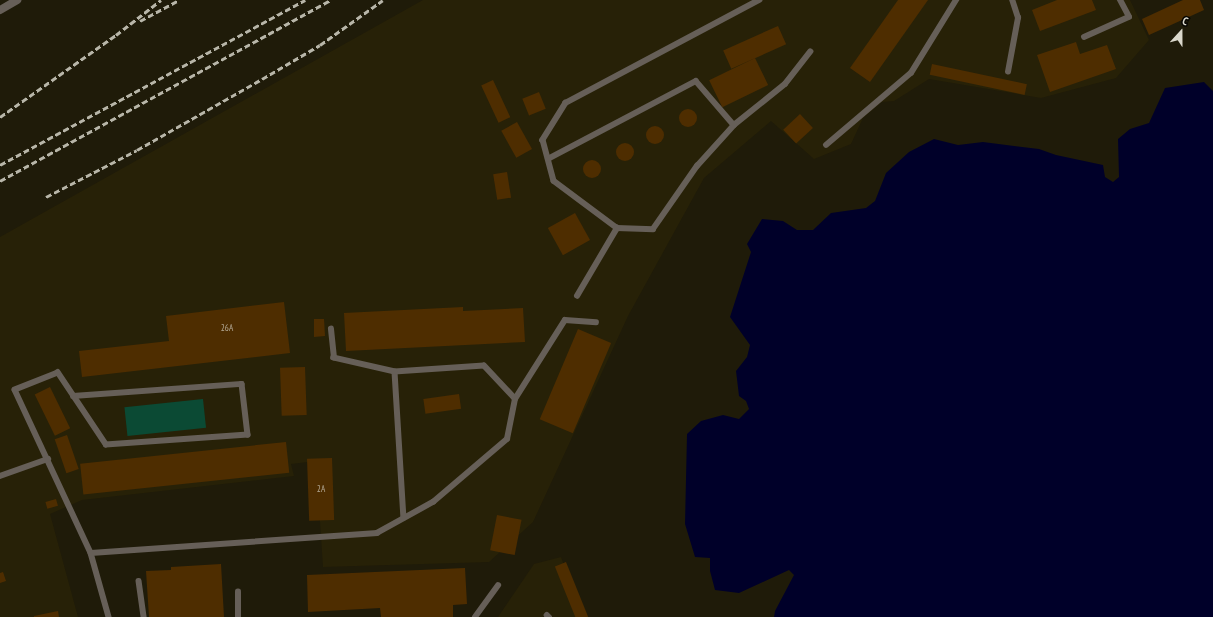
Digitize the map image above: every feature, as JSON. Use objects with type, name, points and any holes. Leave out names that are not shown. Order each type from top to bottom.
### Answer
[{"type":"street","points":[[0,10],[18,0]]},
{"type":"lane","points":[[760,0],[566,102],[543,140],[554,181],[617,228],[653,229],[697,166],[734,125],[785,84],[810,52]]},
{"type":"lane","points":[[826,145],[911,73],[956,0]]},
{"type":"lane","points":[[1008,72],[1018,18],[1012,0]]},
{"type":"lane","points":[[1084,37],[1129,18],[1120,0]]},
{"type":"lane","points":[[548,159],[696,81],[734,125]]},
{"type":"lane","points":[[577,296],[617,228]]},
{"type":"lane","points":[[91,553],[377,533],[433,502],[507,438],[515,399],[565,320],[596,322]]},
{"type":"lane","points":[[331,329],[334,358],[395,372],[484,366],[515,399]]},
{"type":"lane","points":[[395,372],[404,518]]},
{"type":"lane","points":[[73,396],[242,384],[248,435],[106,445],[73,396],[58,373],[15,390],[91,553],[109,617]]},
{"type":"lane","points":[[0,476],[48,459]]},
{"type":"lane","points":[[139,581],[144,617]]},
{"type":"lane","points":[[475,617],[498,585]]},
{"type":"lane","points":[[238,592],[238,617]]},
{"type":"shaded area","points":[[423,0],[1130,0],[1149,40],[1116,78],[1041,98],[929,79],[894,101],[882,102],[863,118],[851,144],[814,159],[771,121],[704,178],[628,316],[533,522],[489,562],[323,567],[316,461],[291,464],[294,476],[82,500],[50,514],[78,617],[0,617],[0,237]]},
{"type":"shaded area","points":[[561,557],[583,617],[498,617],[534,564]]},
{"type":"green space","points":[[203,399],[206,428],[127,436],[124,407]]},
{"type":"water","points":[[1204,82],[1213,91],[1213,617],[774,617],[775,611],[794,575],[789,570],[739,593],[715,590],[710,571],[710,558],[695,557],[685,524],[687,434],[701,421],[723,415],[739,419],[749,409],[746,401],[739,396],[736,371],[747,357],[750,345],[730,317],[751,252],[747,244],[762,219],[783,221],[797,230],[813,230],[831,213],[866,208],[875,201],[886,173],[909,152],[934,139],[958,145],[983,142],[1039,149],[1056,155],[1103,165],[1105,177],[1113,182],[1119,177],[1118,139],[1130,129],[1149,123],[1165,88]]},
{"type":"building","points":[[898,0],[928,0],[870,82],[850,68]]},
{"type":"building","points":[[1057,0],[1092,0],[1096,10],[1040,31],[1032,10]]},
{"type":"building","points":[[1183,0],[1200,0],[1204,10],[1149,35],[1142,19]]},
{"type":"building","points":[[778,26],[786,44],[731,69],[723,50]]},
{"type":"building","points":[[1076,42],[1080,54],[1107,45],[1116,69],[1050,92],[1037,55]]},
{"type":"building","points":[[755,58],[768,85],[722,107],[709,80]]},
{"type":"building","points":[[932,64],[1027,84],[1025,95],[930,75]]},
{"type":"building","points":[[493,80],[510,117],[499,123],[481,85]]},
{"type":"building","points":[[539,92],[546,109],[529,115],[522,99]]},
{"type":"building","points":[[684,109],[692,109],[697,114],[695,125],[692,127],[684,127],[679,122],[679,114]]},
{"type":"building","points":[[800,114],[813,128],[796,144],[783,130]]},
{"type":"building","points":[[517,122],[532,149],[516,158],[501,131]]},
{"type":"building","points":[[651,126],[659,126],[664,131],[662,142],[659,144],[651,144],[646,139],[646,131]]},
{"type":"building","points":[[621,143],[629,143],[634,148],[632,159],[629,161],[621,161],[616,156],[616,148]]},
{"type":"building","points":[[588,160],[596,160],[601,165],[599,176],[596,178],[588,178],[583,173],[583,165]]},
{"type":"building","points":[[507,172],[511,198],[497,200],[493,174]]},
{"type":"building","points":[[575,213],[590,240],[563,255],[548,228]]},
{"type":"building","points":[[284,302],[290,353],[82,377],[79,351],[169,341],[166,316]]},
{"type":"building","points":[[463,307],[463,311],[523,308],[525,342],[346,351],[344,313]]},
{"type":"building","points":[[314,319],[324,319],[325,336],[314,337]]},
{"type":"building","points":[[578,329],[611,343],[573,433],[540,419]]},
{"type":"building","points":[[305,367],[307,415],[282,416],[280,368]]},
{"type":"building","points":[[50,387],[70,428],[55,436],[35,394]]},
{"type":"building","points":[[459,394],[461,409],[425,414],[423,399]]},
{"type":"building","points":[[67,435],[79,469],[66,473],[55,439]]},
{"type":"building","points":[[286,442],[289,473],[83,494],[80,464]]},
{"type":"building","points":[[332,458],[334,520],[309,521],[307,459]]},
{"type":"building","points":[[56,499],[58,506],[47,509],[45,502]]},
{"type":"building","points":[[497,515],[522,520],[515,555],[490,550]]},
{"type":"building","points":[[566,562],[588,617],[575,617],[555,566]]},
{"type":"building","points":[[221,564],[224,617],[149,617],[146,571],[171,570],[171,567]]},
{"type":"building","points":[[465,568],[467,604],[453,605],[453,617],[381,617],[380,608],[308,612],[307,575]]},
{"type":"building","points":[[3,572],[6,581],[0,583],[0,573]]},
{"type":"building","points":[[58,611],[59,617],[34,617],[34,616]]},
{"type":"railway","points":[[0,117],[116,35],[161,0]]},
{"type":"railway","points":[[140,21],[179,0]]},
{"type":"railway","points":[[0,165],[305,0]]},
{"type":"railway","points":[[0,181],[330,0]]},
{"type":"railway","points":[[46,197],[137,150],[262,79],[320,45],[383,0]]}]
